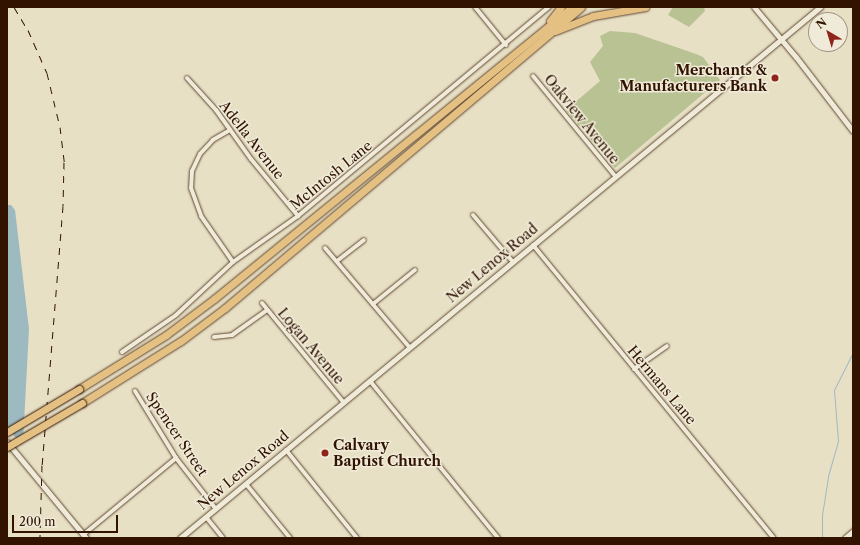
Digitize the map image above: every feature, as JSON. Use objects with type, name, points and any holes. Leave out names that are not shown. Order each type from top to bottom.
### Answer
[{"type":"highway","points":[[533,39],[561,7]]},
{"type":"highway","points":[[7,432],[166,335],[214,298],[572,7]]},
{"type":"highway","points":[[7,447],[82,403],[181,341],[225,308],[581,7]]},
{"type":"highway","points":[[550,32],[593,16],[645,7]]},
{"type":"street","points":[[475,7],[506,44]]},
{"type":"street","name":"McIntosh Lane","points":[[122,352],[176,315],[233,262],[298,216],[549,7]]},
{"type":"street","points":[[754,7],[853,131]]},
{"type":"street","name":"New Lenox Road","points":[[180,538],[820,7]]},
{"type":"street","name":"Oakview Avenue","points":[[533,76],[615,176]]},
{"type":"street","name":"Adella Avenue","points":[[187,78],[216,110],[298,216]]},
{"type":"street","points":[[230,130],[213,140],[200,154],[192,171],[191,188],[201,216],[233,262]]},
{"type":"street","points":[[473,215],[513,262]]},
{"type":"street","points":[[337,261],[364,240]]},
{"type":"street","name":"Hermans Lane","points":[[533,245],[774,538]]},
{"type":"street","points":[[325,248],[410,348]]},
{"type":"street","points":[[373,304],[415,270]]},
{"type":"street","name":"Logan Avenue","points":[[262,303],[344,403]]},
{"type":"street","points":[[214,337],[232,335],[267,310]]},
{"type":"street","points":[[634,369],[667,346]]},
{"type":"street","points":[[370,381],[498,538]]},
{"type":"street","name":"Spencer Street","points":[[135,391],[176,458],[216,509]]},
{"type":"street","points":[[7,442],[85,536],[176,458]]},
{"type":"street","points":[[286,450],[357,538]]},
{"type":"street","points":[[246,484],[290,538]]},
{"type":"street","points":[[206,517],[223,538]]},
{"type":"street","points":[[845,538],[853,531]]},
{"type":"green space","points":[[673,7],[704,7],[705,11],[689,27],[668,15]]},
{"type":"green space","points":[[610,31],[635,33],[703,57],[720,80],[615,168],[566,110],[600,81],[590,62],[603,46],[600,36]]},
{"type":"water","points":[[7,205],[11,205],[15,210],[29,329],[23,442],[19,442],[7,427]]},
{"type":"waterway","points":[[822,538],[822,515],[828,476],[838,441],[834,390],[853,352]]},
{"type":"railway","points":[[14,7],[28,30],[47,73],[60,127],[64,162],[63,206],[42,465],[40,538]]},
{"type":"place","name":"Merchants & Manufacturers Bank","points":[[775,78]]},
{"type":"place","name":"Calvary Baptist Church","points":[[325,453]]}]
